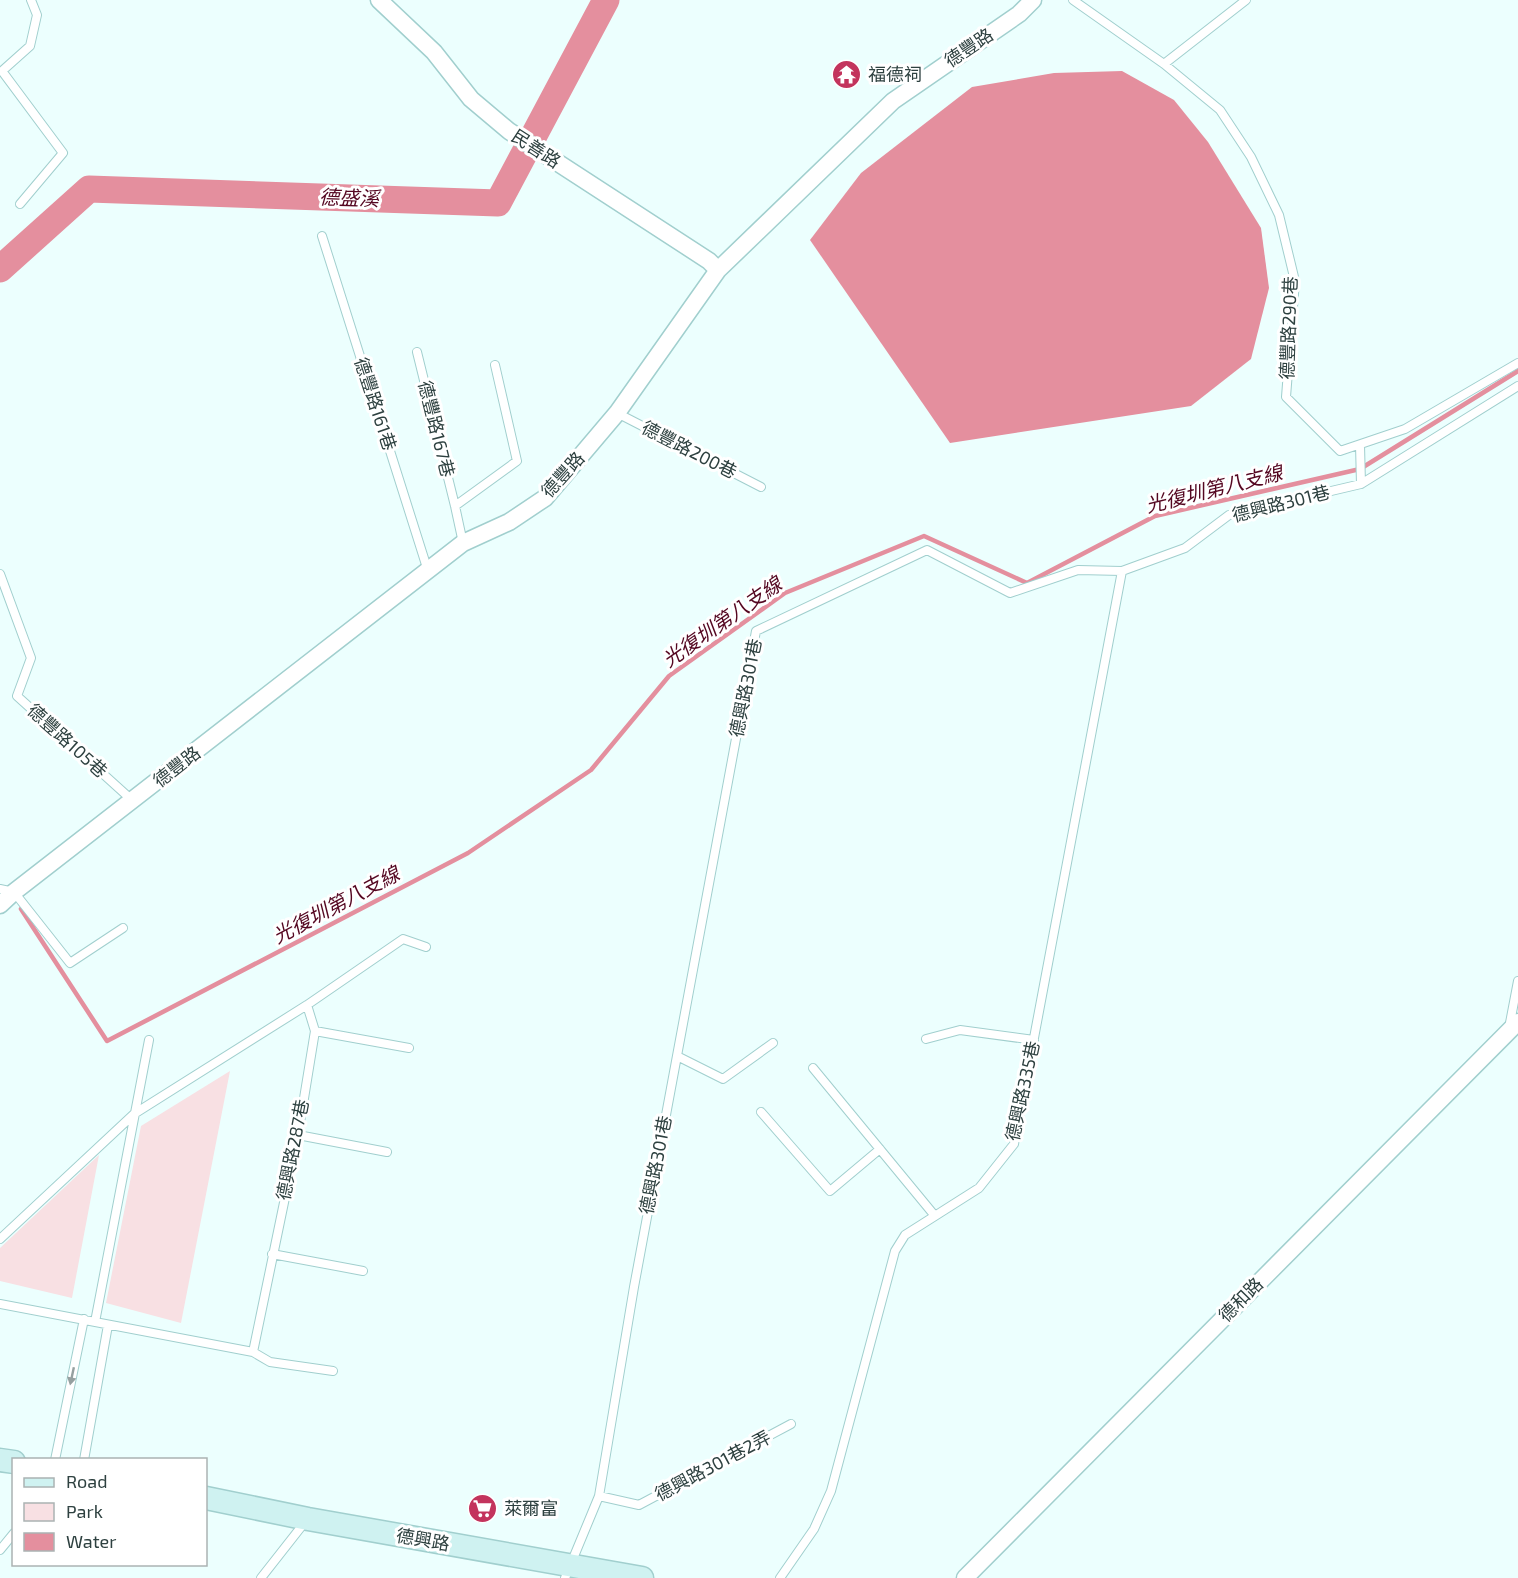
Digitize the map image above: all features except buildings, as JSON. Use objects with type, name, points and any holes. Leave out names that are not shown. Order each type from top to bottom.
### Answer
[{"type":"main road","name":"德興路","points":[[207,1498],[568,1572],[642,1578]]},
{"type":"street","name":"民善路","points":[[379,0],[434,52],[471,99],[517,138],[709,261],[718,270]]},
{"type":"street","name":"德豐路","points":[[0,905],[7,890],[133,801],[463,543],[509,522],[545,498],[617,413],[718,270],[893,101],[1019,14],[1033,0]]},
{"type":"street","name":"德和路","points":[[964,1578],[1513,1026]]},
{"type":"lane","points":[[20,204],[63,153],[2,71],[30,46],[37,15],[32,0]]},
{"type":"lane","name":"德豐路290巷","points":[[1073,0],[1164,64],[1220,110],[1251,157],[1279,215],[1295,281],[1286,397],[1340,451],[1405,429],[1518,363]]},
{"type":"lane","points":[[1164,64],[1246,0]]},
{"type":"lane","name":"德豐路161巷","points":[[322,236],[428,571]]},
{"type":"lane","name":"德豐路167巷","points":[[417,352],[463,543]]},
{"type":"lane","name":"德豐路167巷","points":[[455,506],[518,461],[495,365]]},
{"type":"lane","name":"德興路301巷","points":[[568,1572],[599,1496],[634,1287],[756,631],[927,550],[1010,593],[1078,570],[1122,571],[1185,548],[1229,515],[1360,484],[1518,386]]},
{"type":"lane","name":"德豐路200巷","points":[[617,413],[761,487]]},
{"type":"lane","points":[[1360,445],[1360,484]]},
{"type":"lane","name":"德興路335巷","points":[[780,1578],[813,1529],[831,1491],[895,1251],[905,1235],[978,1188],[1014,1144],[1122,571]]},
{"type":"lane","name":"德豐路105巷","points":[[0,574],[31,658],[17,696],[133,801]]},
{"type":"lane","points":[[7,890],[70,963],[123,928]]},
{"type":"lane","points":[[0,1239],[134,1114],[307,1005],[403,939],[426,947]]},
{"type":"lane","points":[[1513,1026],[1518,981]]},
{"type":"lane","name":"德興路287巷","points":[[253,1352],[298,1135],[315,1032],[307,1005]]},
{"type":"lane","points":[[926,1039],[960,1030],[1034,1040]]},
{"type":"lane","points":[[315,1032],[409,1048]]},
{"type":"lane","points":[[95,1322],[149,1040]]},
{"type":"lane","points":[[677,1056],[723,1079],[773,1043]]},
{"type":"lane","points":[[813,1068],[935,1216]]},
{"type":"lane","points":[[761,1112],[830,1191],[880,1149]]},
{"type":"lane","points":[[298,1135],[387,1152]]},
{"type":"lane","points":[[272,1254],[363,1271]]},
{"type":"lane","points":[[0,1304],[253,1352],[270,1362],[333,1371]]},
{"type":"lane","points":[[55,1458],[84,1319]]},
{"type":"lane","points":[[84,1458],[108,1325]]},
{"type":"lane","name":"德興路301巷2弄","points":[[599,1496],[639,1505],[791,1424]]},
{"type":"lane","points":[[261,1578],[308,1519]]},
{"type":"lane","points":[[0,1550],[12,1535]]},
{"type":"green space","points":[[230,1071],[181,1323],[106,1303],[141,1126]]},
{"type":"green space","points":[[99,1155],[72,1298],[0,1281],[0,1248]]},
{"type":"water","points":[[1122,71],[1174,100],[1208,142],[1261,228],[1269,288],[1251,359],[1191,406],[950,443],[810,240],[861,173],[972,87],[1054,73]]},
{"type":"waterway","name":"德盛溪","points":[[0,269],[89,189],[498,203],[606,0]]},
{"type":"waterway","name":"光復圳第八支線","points":[[21,909],[107,1041],[468,853],[591,770],[669,676],[785,593],[924,536],[1027,583],[1155,516],[1360,469],[1518,371]]},
{"type":"place","name":"福德祠","points":[[847,75]]},
{"type":"place","name":"萊爾富","points":[[483,1509]]}]
